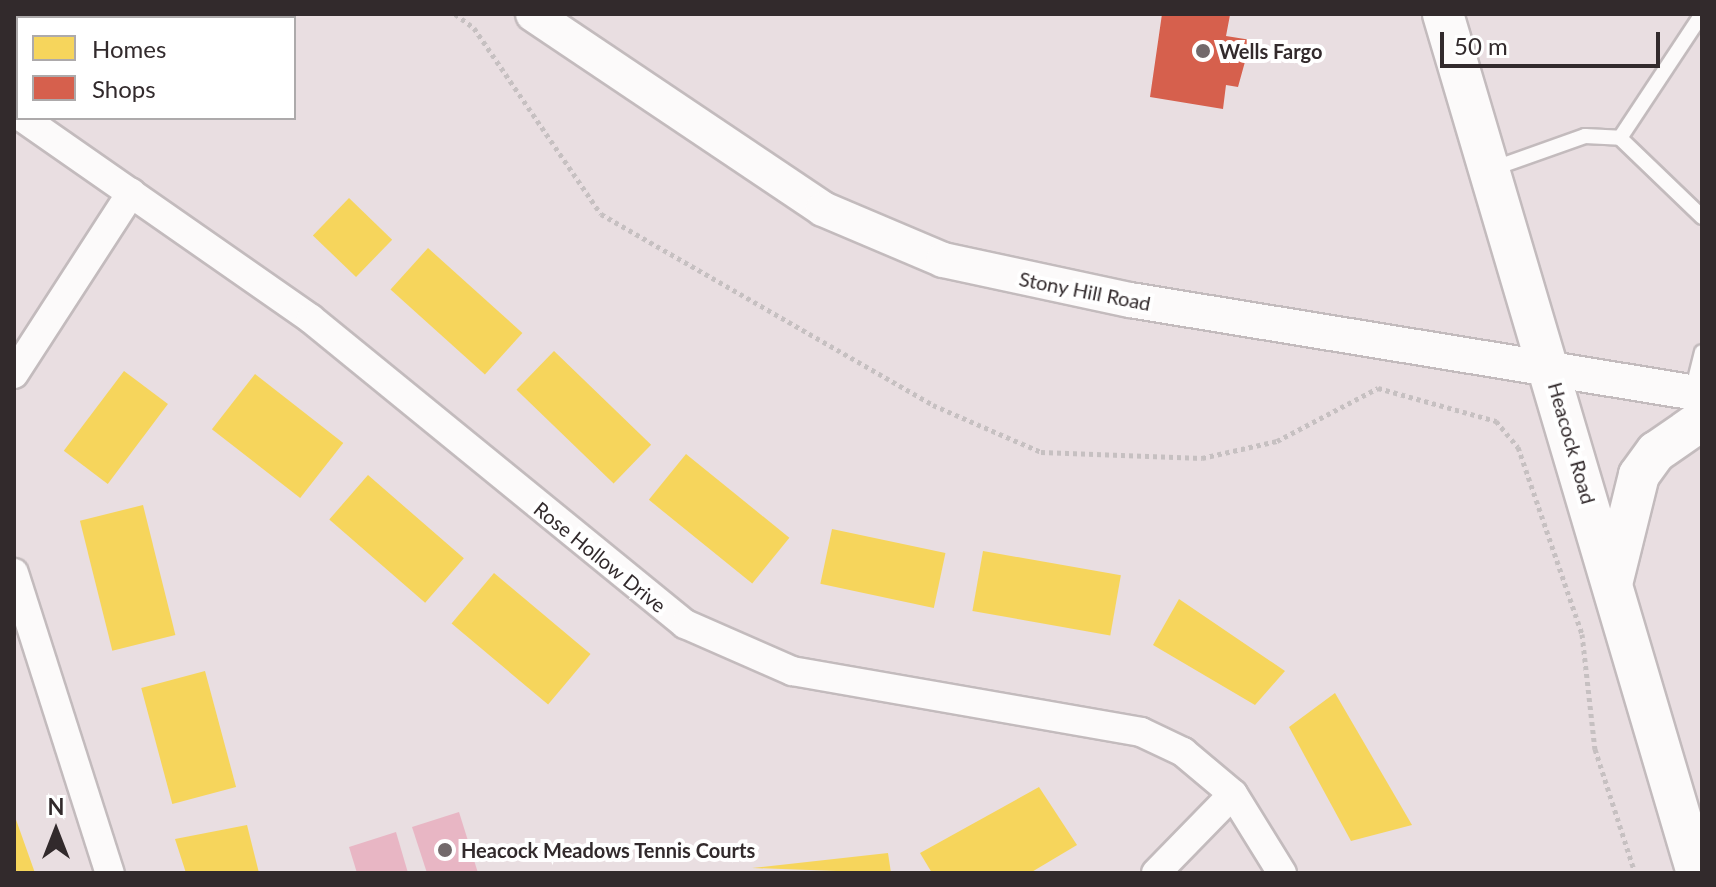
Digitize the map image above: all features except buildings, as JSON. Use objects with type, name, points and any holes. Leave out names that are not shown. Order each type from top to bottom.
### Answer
[{"type":"main road","name":"Heacock Road","points":[[1443,14],[1697,873]]},
{"type":"main road","points":[[1612,584],[1639,475],[1699,402]]},
{"type":"street","name":"Stony Hill Road","points":[[533,14],[823,209],[943,260],[1130,300],[1551,371],[1699,402]]},
{"type":"street","name":"Rose Hollow Drive","points":[[25,120],[311,319],[631,587],[713,641],[806,674],[1105,721],[1183,752],[1233,794],[1282,873]]},
{"type":"street","points":[[14,374],[131,193]]},
{"type":"street","points":[[14,573],[110,873]]},
{"type":"street","points":[[1156,873],[1233,794]]},
{"type":"lane","points":[[1620,138],[1702,14]]},
{"type":"lane","points":[[1490,170],[1585,136],[1620,138],[1702,217]]},
{"type":"lane","points":[[1699,402],[1702,352]]},
{"type":"path","points":[[455,14],[474,28],[601,214],[933,405],[1041,452],[1202,458],[1277,441],[1378,388],[1496,421],[1518,447],[1582,634],[1595,749],[1635,873]]},
{"type":"shaded area","name":"Heacock Meadows Tennis Courts","points":[[459,812],[478,873],[427,873],[412,827]]},
{"type":"shaded area","name":"Heacock Meadows Tennis Courts","points":[[396,832],[408,873],[357,873],[349,847]]},
{"type":"place","name":"Wells Fargo","points":[[1203,51]]},
{"type":"place","name":"Heacock Meadows Tennis Courts","points":[[445,850]]}]
